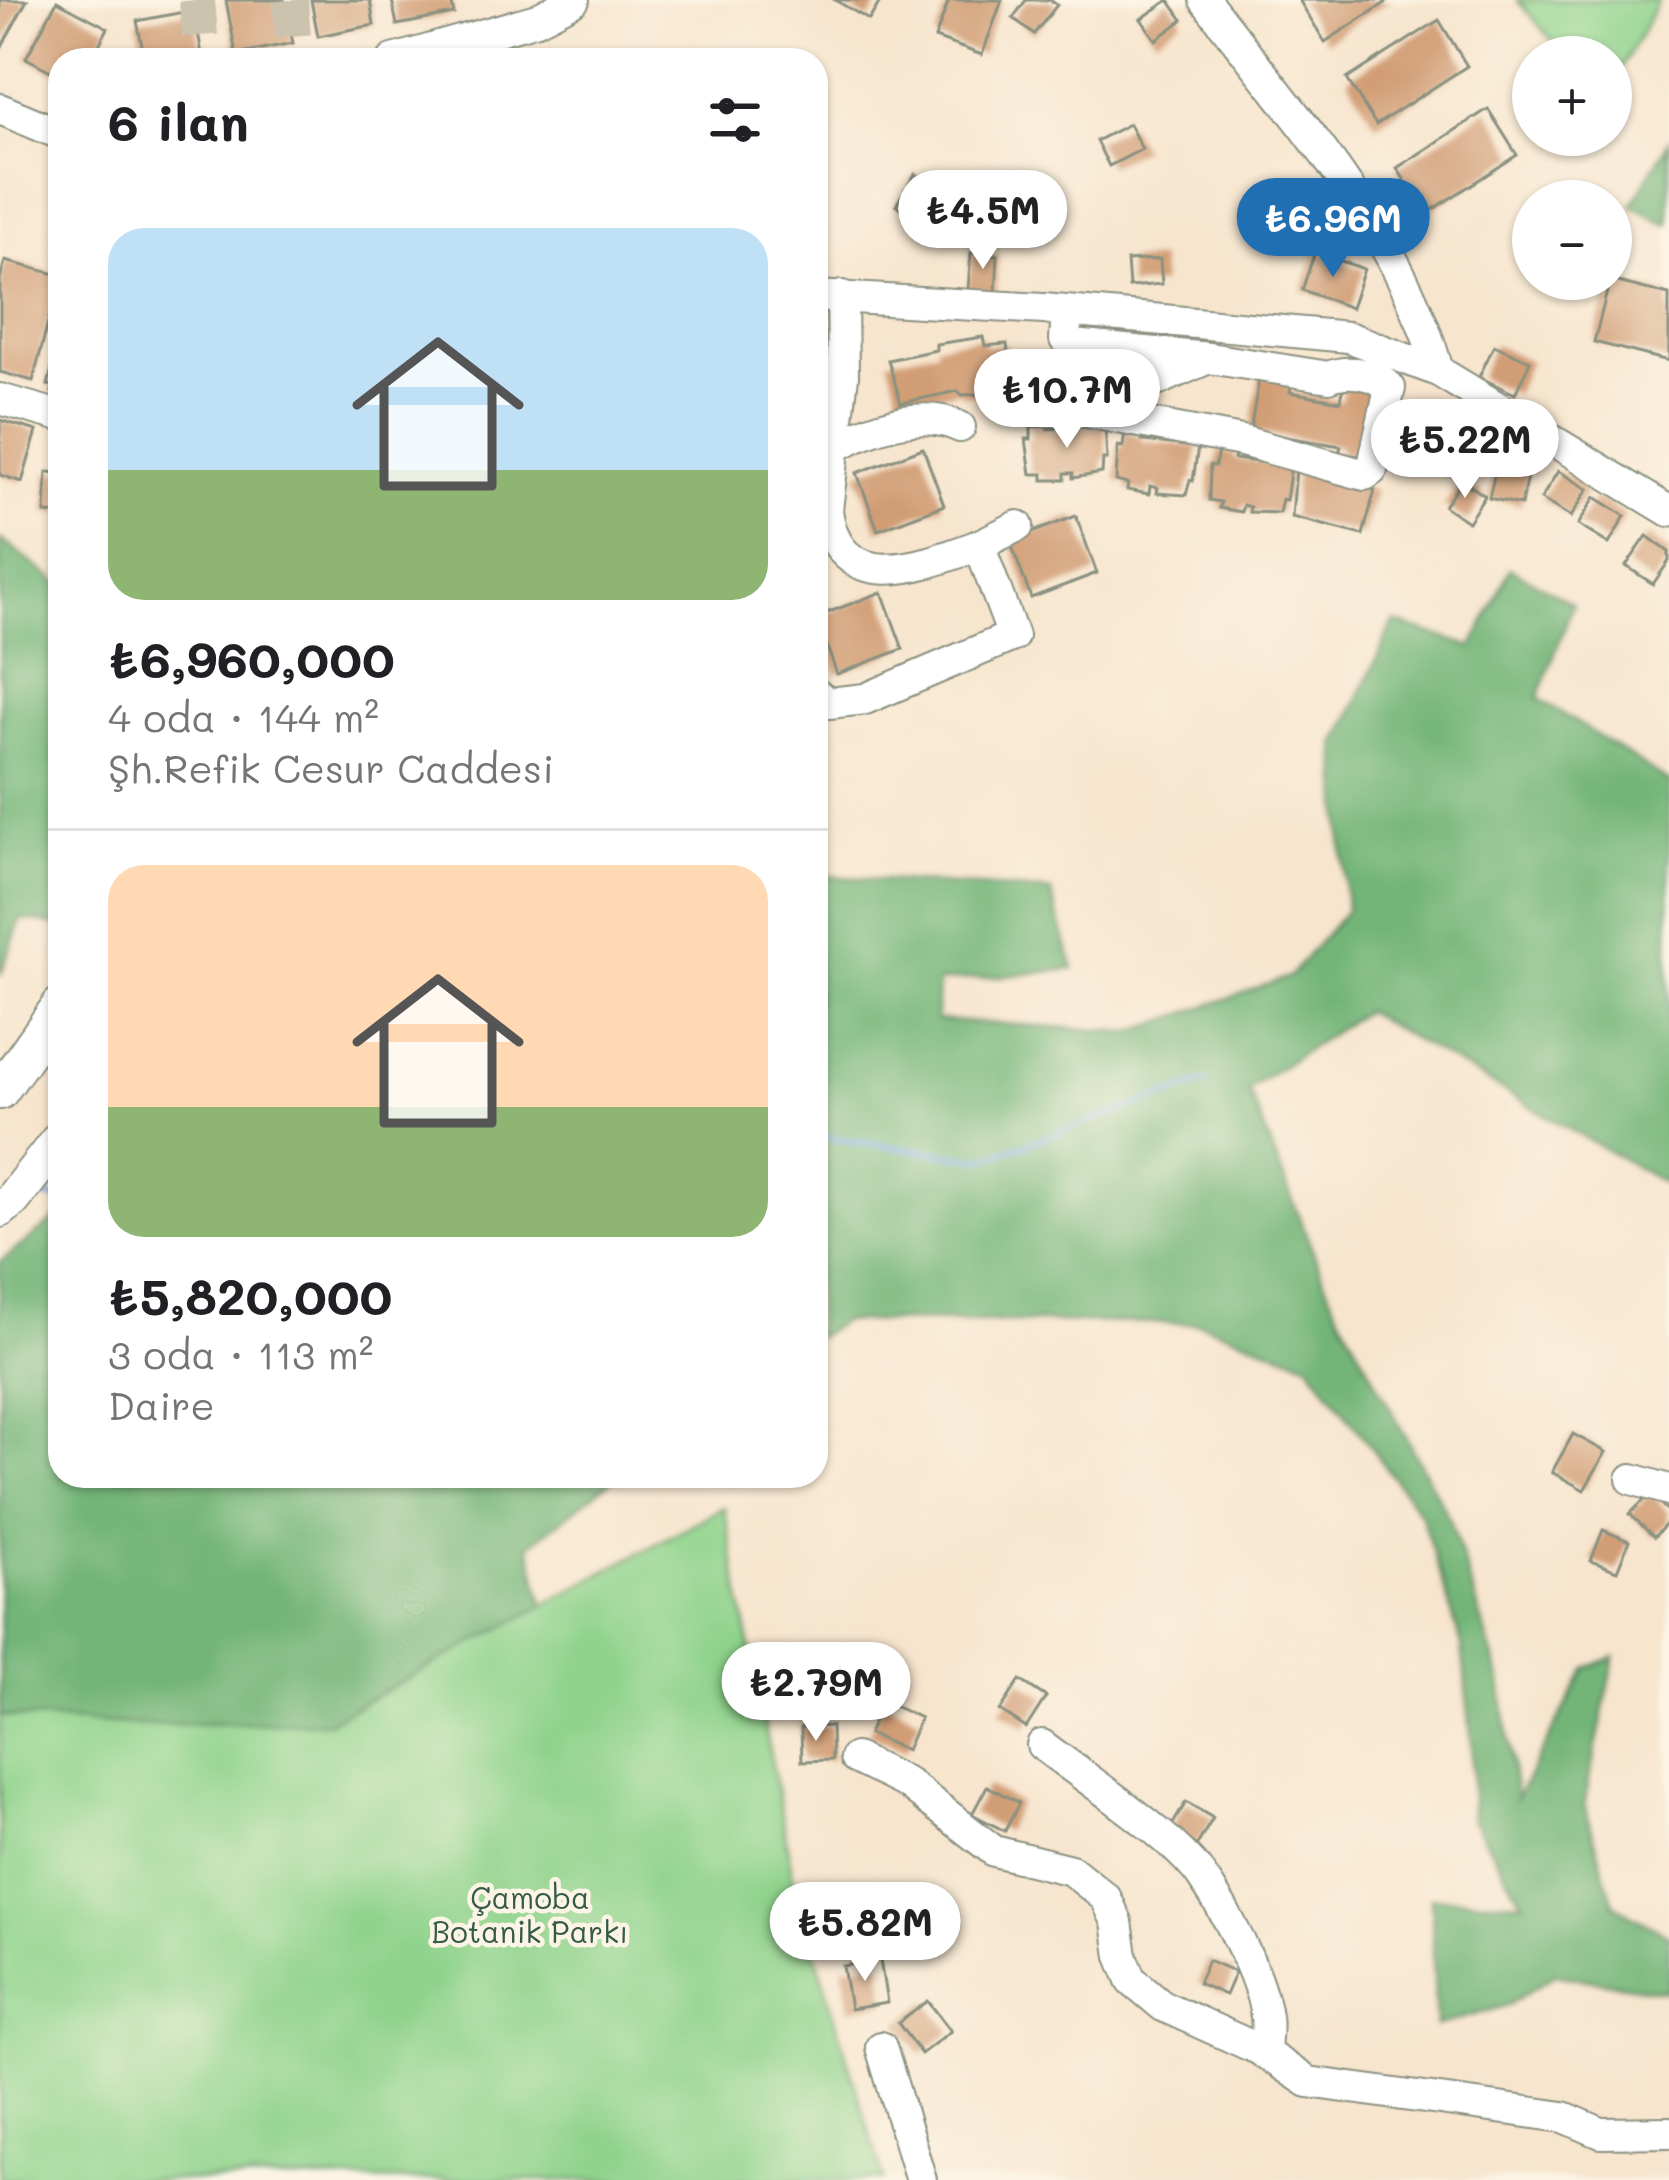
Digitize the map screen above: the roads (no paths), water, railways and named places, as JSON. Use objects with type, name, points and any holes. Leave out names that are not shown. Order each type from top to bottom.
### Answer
[{"type":"main road","points":[[0,1091],[48,1025]]},
{"type":"main road","points":[[0,1209],[48,1154]]},
{"type":"street","points":[[435,48],[537,19],[574,0]]},
{"type":"street","points":[[1205,0],[1358,202],[1425,323],[1438,371]]},
{"type":"street","points":[[0,109],[48,129]]},
{"type":"street","points":[[828,501],[843,376],[829,311],[1067,312],[1348,337],[1438,371],[1669,511]]},
{"type":"street","points":[[1033,411],[1087,412],[1242,441],[1365,475],[1372,470],[1390,388],[1385,382],[1341,371],[1329,377],[1209,358],[1073,345],[1065,339],[1067,312]]},
{"type":"street","points":[[1087,412],[1209,358]]},
{"type":"street","points":[[0,399],[48,413]]},
{"type":"street","points":[[834,447],[869,431],[929,418],[960,427]]},
{"type":"street","points":[[828,518],[841,546],[856,561],[897,571],[979,545],[1018,526]]},
{"type":"street","points":[[828,702],[865,699],[1013,636],[979,545]]},
{"type":"street","points":[[1633,1480],[1669,1490]]},
{"type":"street","points":[[1042,1745],[1198,1871],[1248,1964],[1266,2016],[1265,2054]]},
{"type":"street","points":[[854,1758],[908,1784],[994,1851],[1071,1870],[1106,1898],[1132,1980],[1163,2006],[1265,2054],[1308,2082],[1564,2117],[1601,2133],[1669,2132]]},
{"type":"street","points":[[881,2047],[921,2180]]},
{"type":"waterway","points":[[828,1138],[982,1159],[1206,1082]]},
{"type":"waterway","points":[[34,1195],[48,1197]]},
{"type":"tunnel","points":[[197,0],[201,48]]},
{"type":"tunnel","points":[[290,0],[294,48]]},
{"type":"park label","name":"Çamoba Botanik Parkı","points":[[530,1914]]}]
